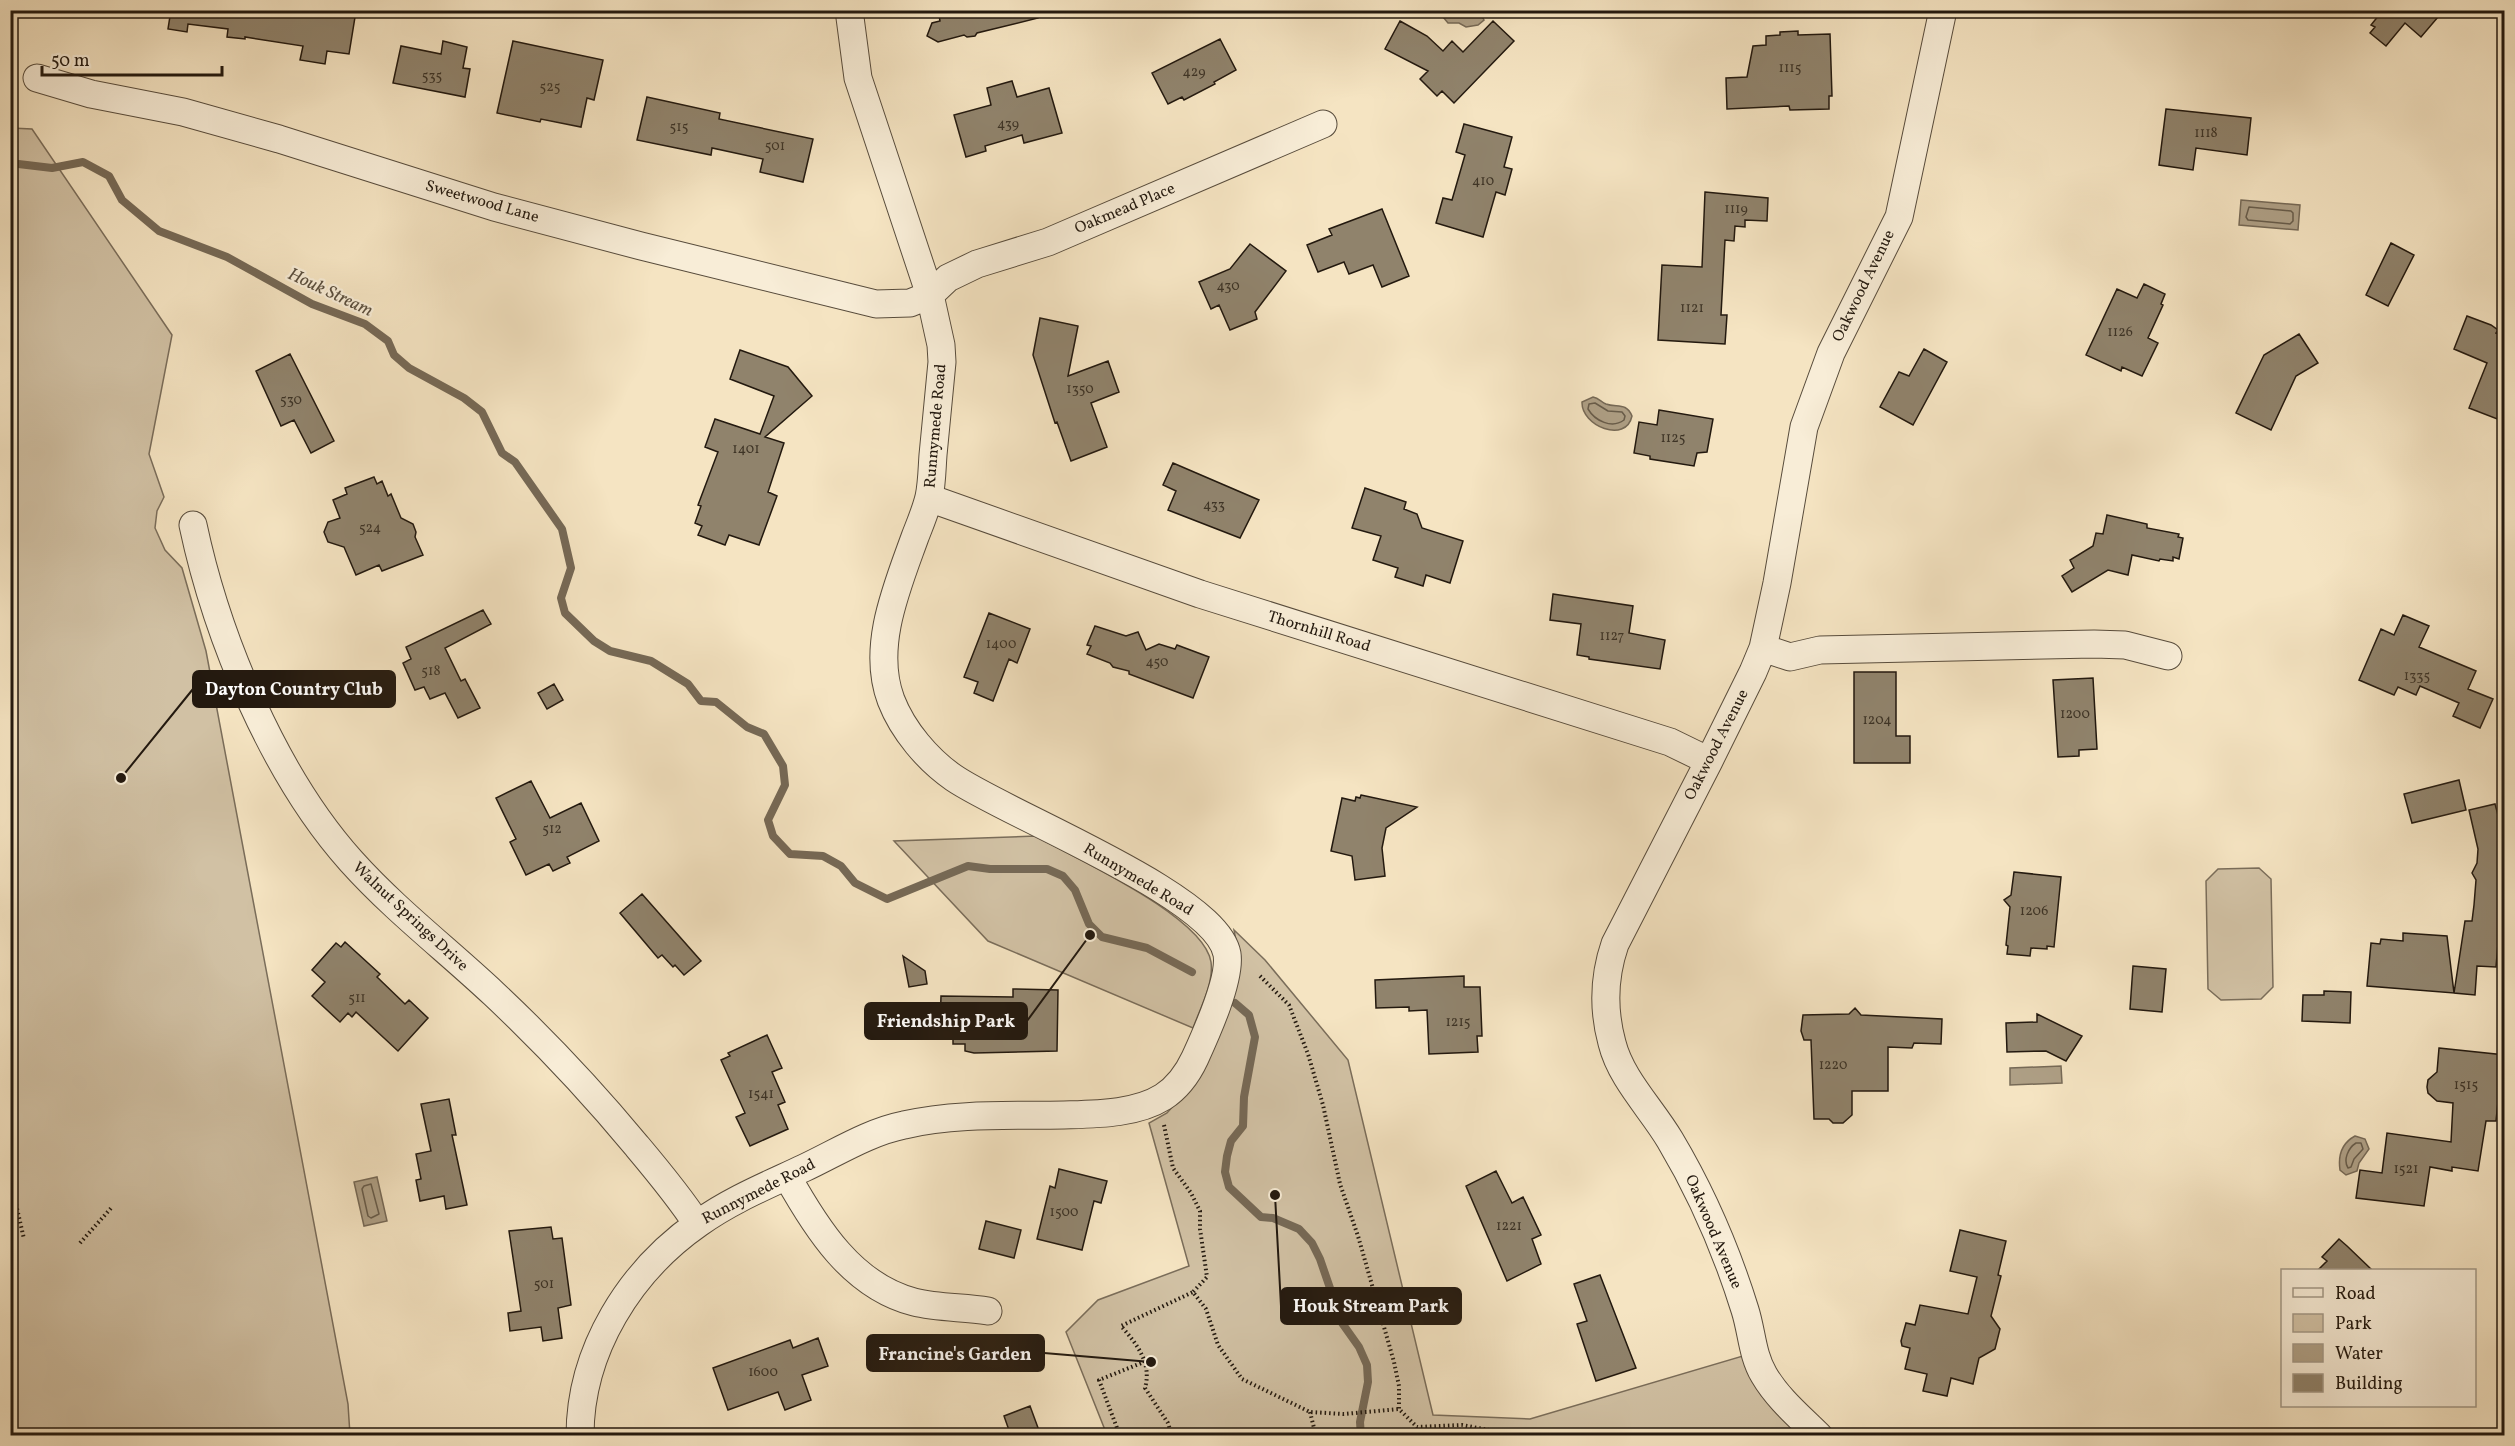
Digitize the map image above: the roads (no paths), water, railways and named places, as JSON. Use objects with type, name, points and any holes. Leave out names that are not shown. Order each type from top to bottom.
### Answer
[{"type":"street","name":"Runnymede Road","points":[[580,1436],[584,1387],[591,1362],[618,1306],[636,1281],[660,1255],[697,1224],[721,1209],[787,1176],[871,1136],[903,1125],[947,1119],[1115,1112],[1153,1102],[1179,1084],[1193,1063],[1222,991],[1227,966],[1227,952],[1221,938],[1210,925],[1176,898],[951,776],[928,756],[908,732],[891,700],[885,675],[886,642],[893,600],[929,498],[942,362],[941,345],[930,295],[858,78],[849,10]]},
{"type":"street","name":"Oakwood Avenue","points":[[1819,1436],[1780,1398],[1764,1374],[1754,1352],[1745,1311],[1693,1183],[1670,1139],[1619,1063],[1606,1020],[1606,977],[1615,944],[1754,672],[1763,648],[1777,583],[1804,427],[1831,353],[1899,217],[1943,10]]},
{"type":"street","name":"Sweetwood Lane","points":[[37,78],[91,94],[183,112],[279,139],[494,207],[842,296],[876,304],[910,303],[930,295]]},
{"type":"street","name":"Oakmead Place","points":[[930,295],[948,278],[977,264],[1048,242],[1323,124]]},
{"type":"street","name":"Thornhill Road","points":[[929,498],[1200,594],[1670,742],[1709,761]]},
{"type":"street","name":"Walnut Springs Drive","points":[[193,525],[200,557],[229,650],[256,712],[321,823],[350,860],[388,899],[492,992],[579,1079],[658,1171],[697,1224]]},
{"type":"street","points":[[1763,648],[1790,657],[1820,650],[2094,644],[2125,645],[2168,656]]},
{"type":"street","points":[[787,1176],[811,1220],[829,1243],[873,1283],[914,1302],[988,1311]]},
{"type":"water","points":[[1447,11],[1479,11],[1484,20],[1478,25],[1466,27],[1459,23],[1448,23],[1443,17]]},
{"type":"water","points":[[2241,200],[2300,205],[2298,230],[2239,225]]},
{"type":"water","points":[[1593,397],[1606,404],[1627,409],[1632,416],[1628,424],[1622,429],[1613,430],[1596,424],[1584,411],[1582,402]]},
{"type":"water","points":[[2061,1066],[2062,1083],[2010,1085],[2010,1068]]},
{"type":"water","points":[[2355,1136],[2365,1139],[2369,1149],[2359,1163],[2357,1171],[2346,1175],[2340,1170],[2340,1155],[2347,1142]]},
{"type":"water","points":[[377,1177],[387,1221],[364,1226],[354,1182]]},
{"type":"waterway","name":"Houk Stream","points":[[10,163],[52,168],[83,162],[109,176],[122,200],[159,231],[227,257],[312,304],[365,324],[388,341],[394,355],[409,368],[464,398],[482,412],[502,453],[515,462],[562,529],[571,568],[561,598],[565,613],[594,641],[610,651],[651,661],[688,684],[701,701],[716,702],[747,727],[764,734],[783,766],[785,785],[768,820],[773,836],[790,854],[823,856],[841,866],[855,883],[887,899],[968,866],[990,869],[1047,869],[1063,876],[1075,890],[1089,924],[1102,937],[1147,948],[1192,972]]},
{"type":"waterway","name":"Houk Stream","points":[[1235,1003],[1249,1015],[1255,1037],[1244,1097],[1243,1126],[1231,1141],[1227,1156],[1225,1172],[1229,1187],[1261,1217],[1273,1218],[1299,1229],[1312,1243],[1320,1259],[1342,1323],[1359,1347],[1367,1365],[1368,1382],[1360,1422],[1361,1436]]},
{"type":"place","name":"Dayton Country Club","points":[[121,778]]},
{"type":"place","name":"Friendship Park","points":[[1090,935]]},
{"type":"place","name":"Houk Stream Park","points":[[1275,1195]]},
{"type":"place","name":"Francine's Garden","points":[[1151,1362]]}]
